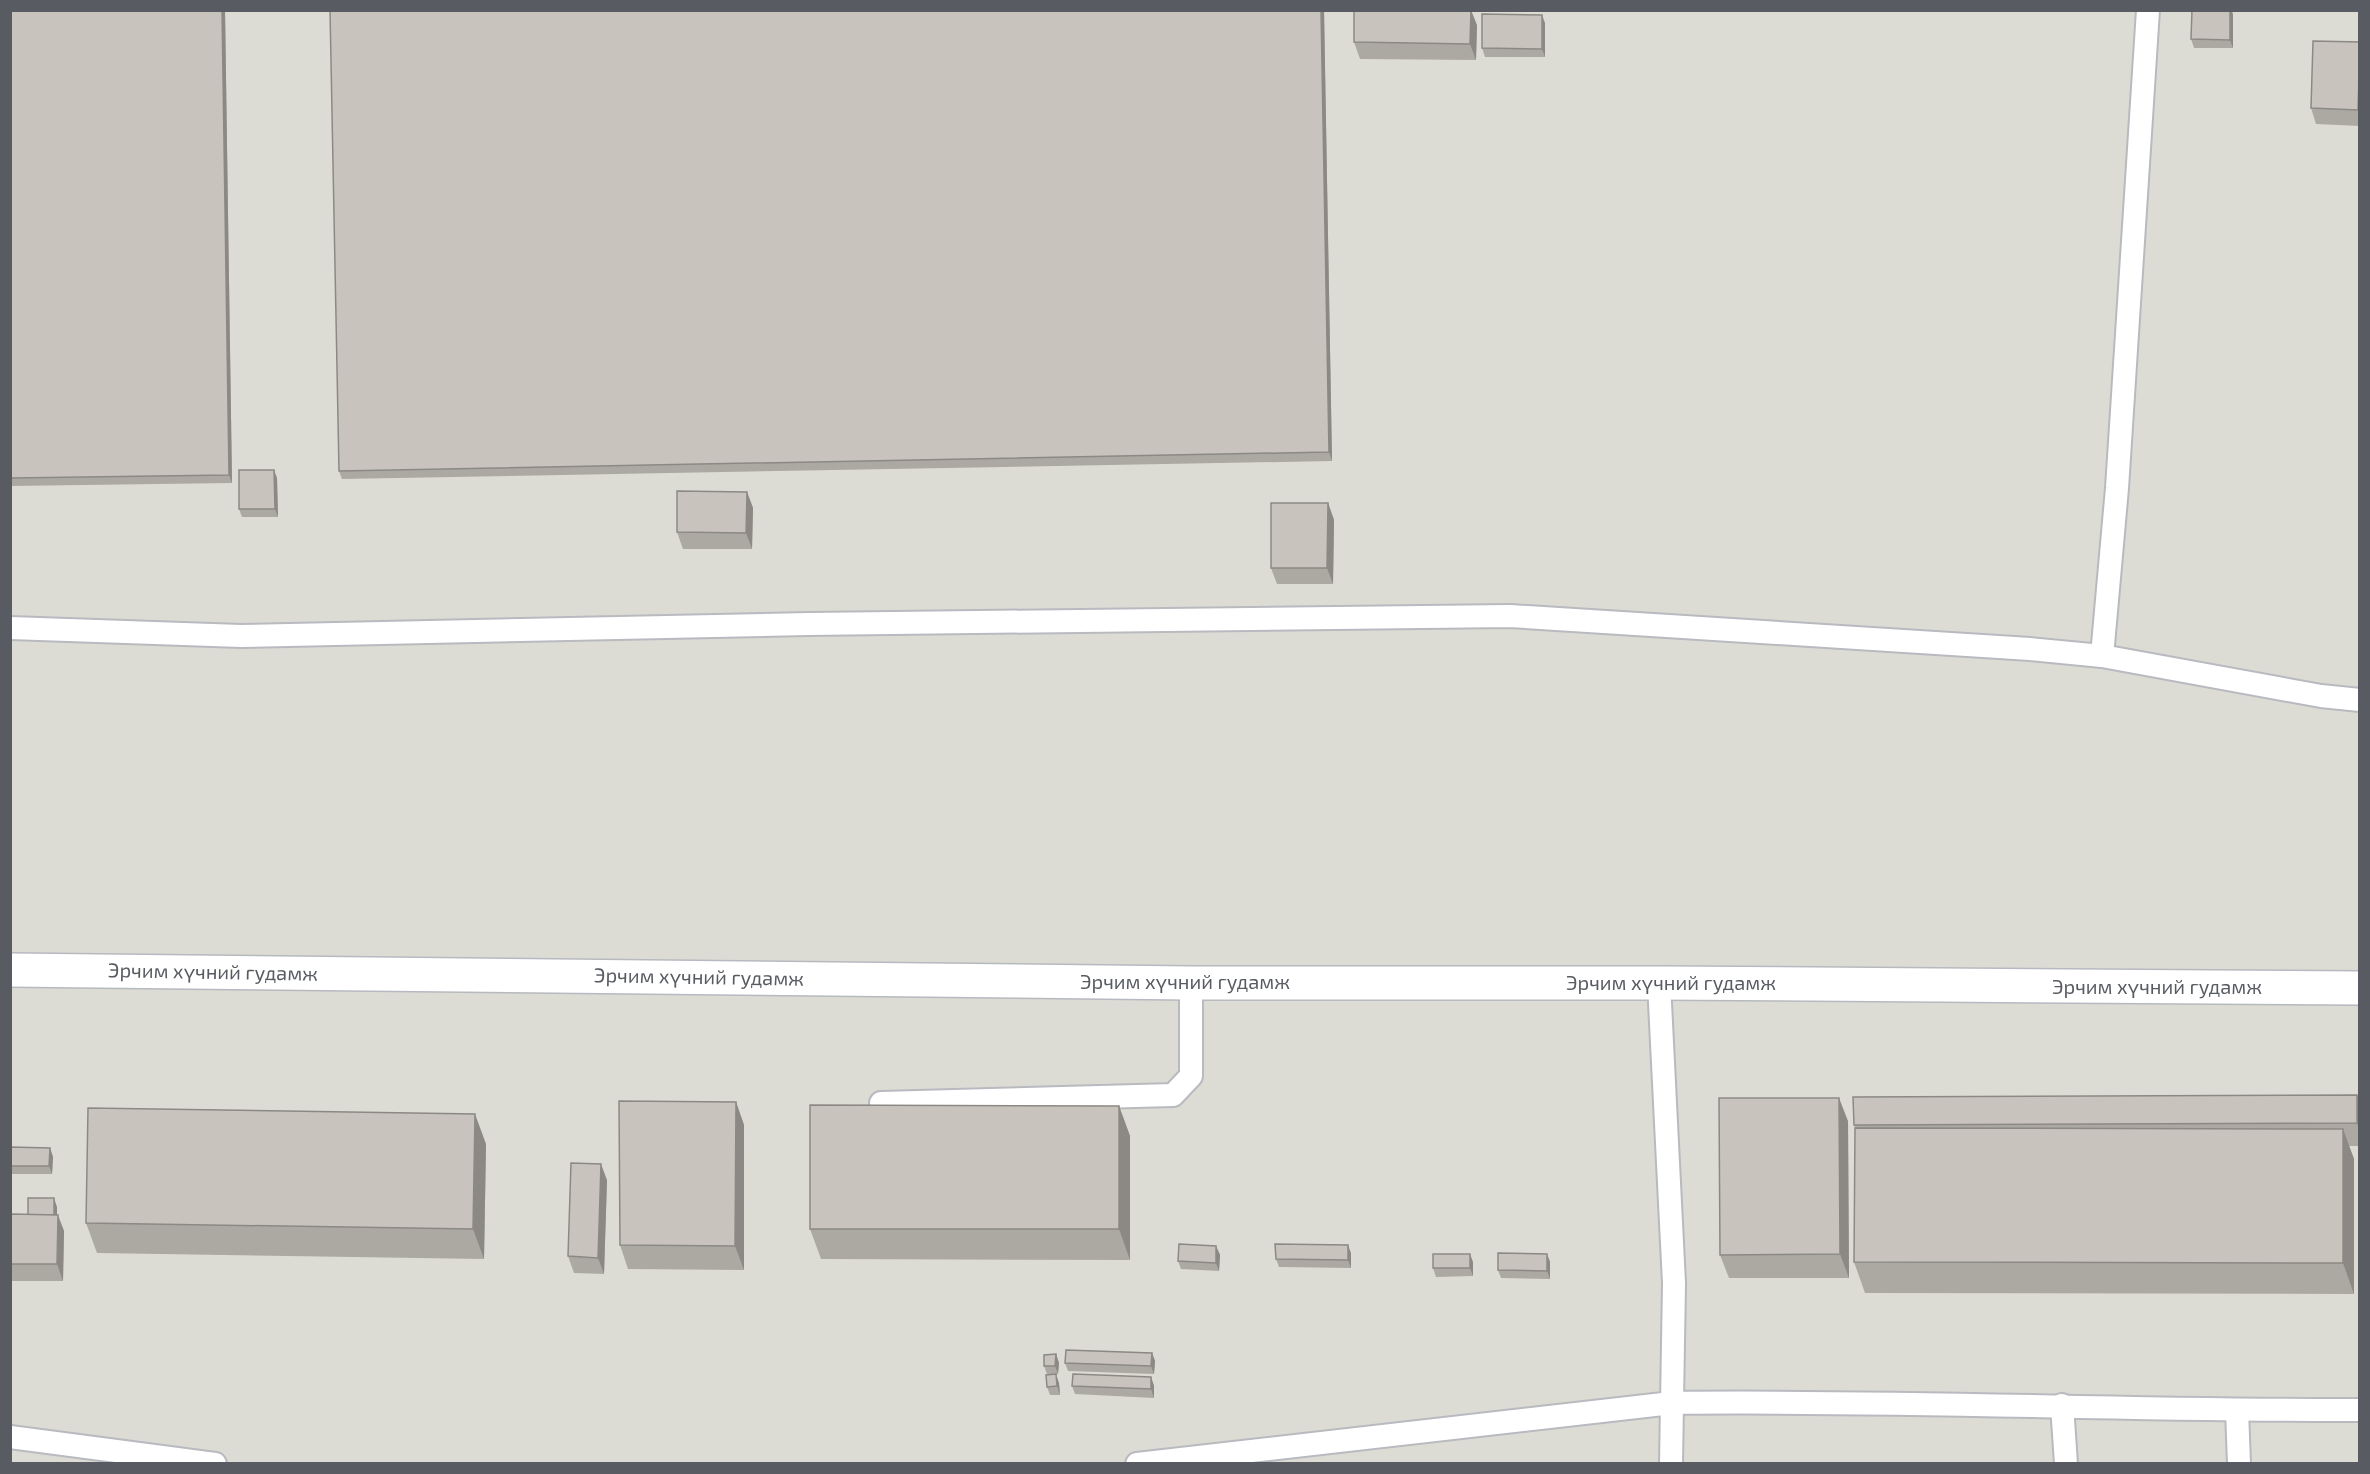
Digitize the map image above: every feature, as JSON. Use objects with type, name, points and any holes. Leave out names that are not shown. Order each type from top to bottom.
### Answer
[{"type":"main road","name":"Эрчим хүчний гудамж","points":[[10,970],[1191,982],[2360,988]]},
{"type":"lane","points":[[2102,656],[2118,476],[2148,10]]},
{"type":"lane","points":[[10,628],[241,636],[808,624],[1510,616],[2030,649],[2102,656],[2321,696],[2360,700]]},
{"type":"lane","points":[[880,1103],[1173,1095],[1191,1076],[1191,982]]},
{"type":"lane","points":[[1659,983],[1674,1283],[1671,1464]]},
{"type":"lane","points":[[1137,1464],[1672,1403],[2062,1405],[2237,1410],[2360,1410]]},
{"type":"lane","points":[[2062,1405],[2066,1464]]},
{"type":"lane","points":[[2237,1410],[2239,1464]]},
{"type":"lane","points":[[10,1437],[215,1464]]},
{"type":"shaded area","points":[[11,11],[2359,11],[2359,1463],[11,1463]]},
{"type":"building","points":[[10,10],[222,10],[229,475],[10,478]]},
{"type":"building","points":[[330,10],[1321,10],[1329,452],[339,471]]},
{"type":"building","points":[[1354,10],[1471,10],[1470,44],[1354,42]]},
{"type":"building","points":[[2192,10],[2230,10],[2230,40],[2191,39]]},
{"type":"building","points":[[1482,14],[1542,15],[1542,49],[1482,48]]},
{"type":"building","points":[[2313,41],[2360,42],[2358,110],[2311,108]]},
{"type":"building","points":[[239,470],[274,470],[275,509],[239,509]]},
{"type":"building","points":[[677,491],[747,492],[746,533],[677,532]]},
{"type":"building","points":[[1271,503],[1328,503],[1327,568],[1271,568]]},
{"type":"building","points":[[2357,1095],[2357,1123],[1854,1125],[1853,1097]]},
{"type":"building","points":[[1719,1098],[1839,1098],[1840,1254],[1720,1255]]},
{"type":"building","points":[[619,1101],[736,1102],[735,1246],[620,1245]]},
{"type":"building","points":[[810,1105],[1119,1106],[1119,1229],[810,1229]]},
{"type":"building","points":[[88,1108],[475,1114],[473,1229],[86,1223]]},
{"type":"building","points":[[1855,1128],[2343,1129],[2343,1263],[1854,1262]]},
{"type":"building","points":[[10,1147],[50,1148],[49,1166],[10,1166]]},
{"type":"building","points":[[571,1163],[601,1164],[598,1258],[568,1256]]},
{"type":"building","points":[[28,1198],[54,1198],[54,1215],[28,1215]]},
{"type":"building","points":[[10,1214],[58,1215],[57,1264],[10,1264]]},
{"type":"building","points":[[1179,1244],[1216,1246],[1216,1263],[1178,1261]]},
{"type":"building","points":[[1275,1244],[1348,1245],[1348,1260],[1276,1259]]},
{"type":"building","points":[[1498,1253],[1547,1254],[1547,1271],[1498,1270]]},
{"type":"building","points":[[1433,1254],[1470,1254],[1470,1268],[1433,1268]]},
{"type":"building","points":[[1066,1350],[1152,1353],[1151,1366],[1065,1363]]},
{"type":"building","points":[[1056,1354],[1055,1366],[1044,1366],[1044,1355]]},
{"type":"building","points":[[1056,1374],[1057,1386],[1047,1387],[1046,1375]]},
{"type":"building","points":[[1073,1374],[1151,1377],[1151,1389],[1072,1386]]}]
